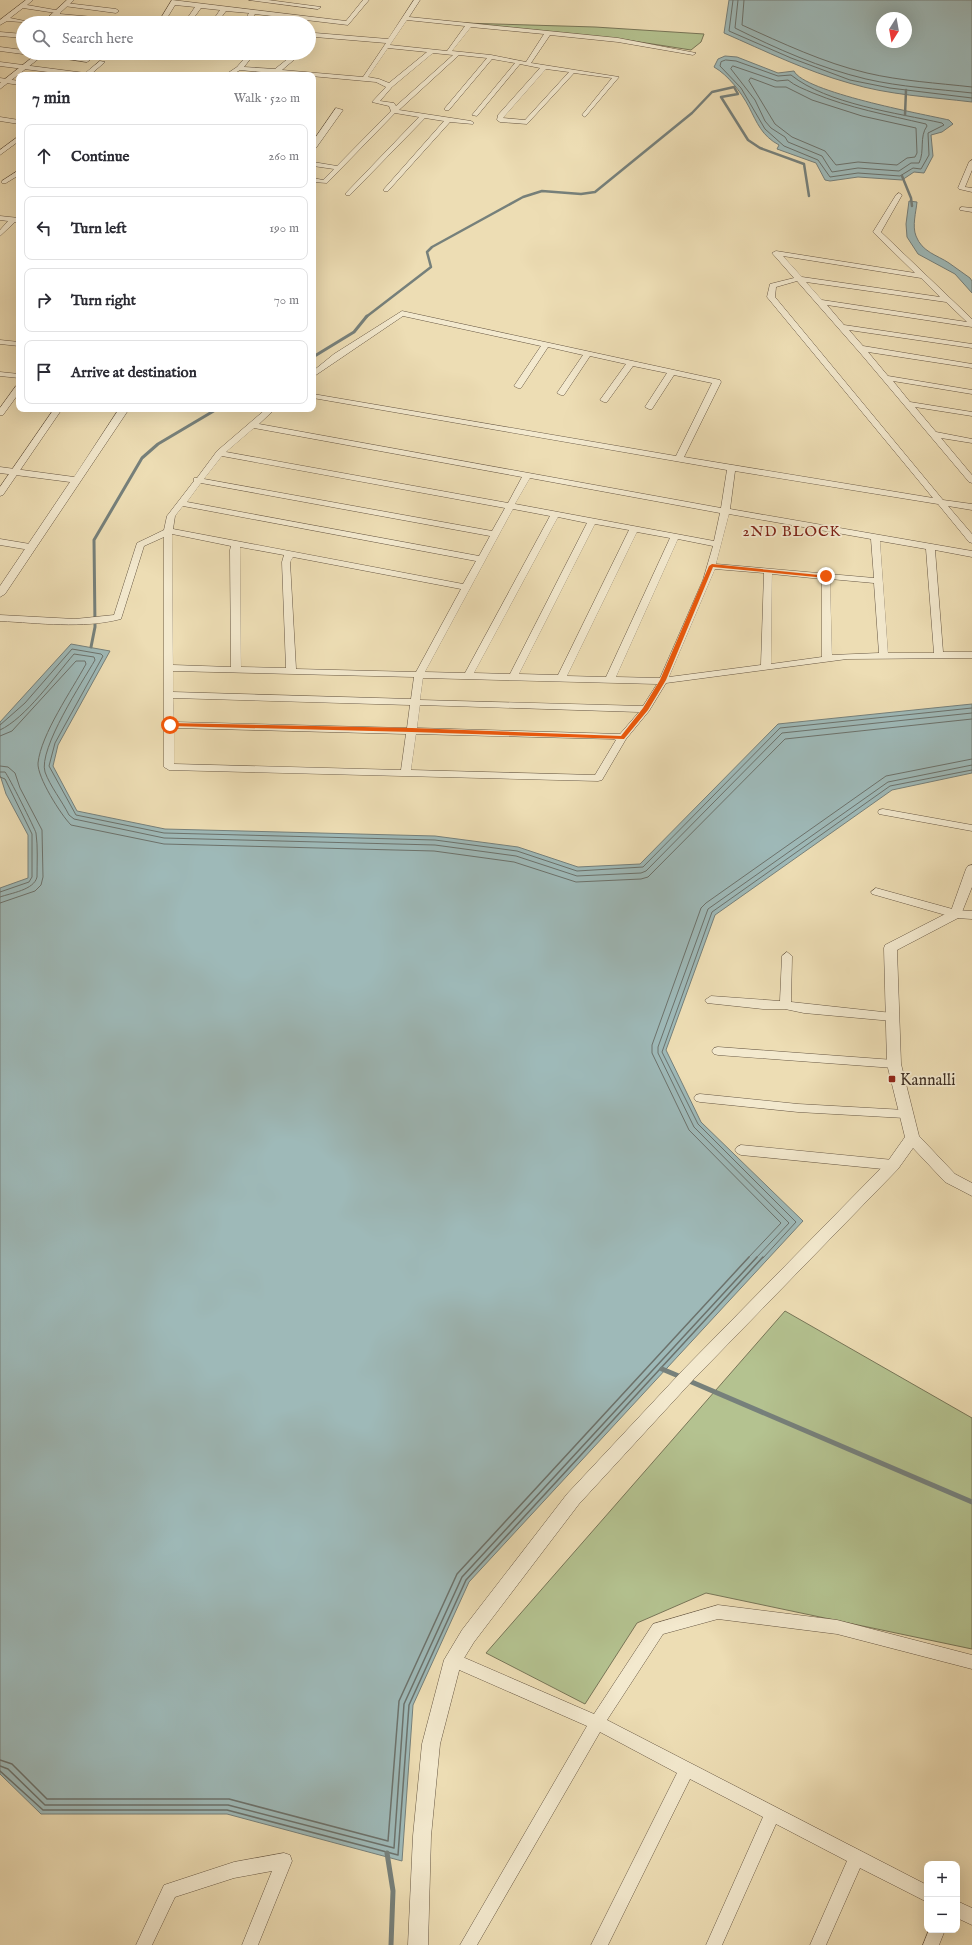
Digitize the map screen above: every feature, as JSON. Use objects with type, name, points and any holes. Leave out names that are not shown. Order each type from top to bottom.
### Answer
[{"type":"street","points":[[0,23],[30,0]]},
{"type":"street","points":[[252,0],[318,7]]},
{"type":"street","points":[[310,16],[324,0]]},
{"type":"street","points":[[316,20],[348,23],[366,0]]},
{"type":"street","points":[[365,78],[417,0]]},
{"type":"street","points":[[165,16],[175,1],[199,6],[284,16]]},
{"type":"street","points":[[53,16],[68,3],[116,11]]},
{"type":"street","points":[[23,6],[81,16]]},
{"type":"street","points":[[192,16],[199,6]]},
{"type":"street","points":[[219,16],[224,8]]},
{"type":"street","points":[[250,16],[253,12]]},
{"type":"street","points":[[404,18],[618,40],[693,52]]},
{"type":"street","points":[[6,19],[16,21]]},
{"type":"street","points":[[448,54],[469,25]]},
{"type":"street","points":[[316,34],[322,27]]},
{"type":"street","points":[[527,64],[548,33]]},
{"type":"street","points":[[0,34],[16,35]]},
{"type":"street","points":[[316,35],[388,44],[431,52],[491,57],[544,68],[616,77],[585,115]]},
{"type":"street","points":[[0,49],[16,51]]},
{"type":"street","points":[[394,111],[392,104],[375,102],[390,86],[431,52]]},
{"type":"street","points":[[316,180],[325,182],[394,111],[457,54]]},
{"type":"street","points":[[447,109],[491,57]]},
{"type":"street","points":[[17,72],[33,60]]},
{"type":"street","points":[[233,72],[239,68],[246,60]]},
{"type":"street","points":[[274,72],[291,60]]},
{"type":"street","points":[[90,72],[102,62]]},
{"type":"street","points":[[475,115],[519,62]]},
{"type":"street","points":[[0,64],[63,72]]},
{"type":"street","points":[[239,68],[266,72]]},
{"type":"street","points":[[544,68],[500,116],[500,120],[527,122],[572,71]]},
{"type":"street","points":[[0,87],[4,81],[16,73]]},
{"type":"street","points":[[316,75],[365,78],[377,80],[390,86]]},
{"type":"street","points":[[4,81],[16,83]]},
{"type":"street","points":[[316,142],[339,110]]},
{"type":"street","points":[[394,111],[472,123]]},
{"type":"street","points":[[348,194],[423,116]]},
{"type":"street","points":[[0,119],[16,121]]},
{"type":"street","points":[[0,126],[9,120]]},
{"type":"street","points":[[386,190],[448,120]]},
{"type":"street","points":[[0,153],[16,140]]},
{"type":"street","points":[[972,162],[961,188],[972,190]]},
{"type":"street","points":[[316,164],[338,168]]},
{"type":"street","points":[[4,182],[16,174]]},
{"type":"street","points":[[899,195],[877,232],[906,261],[925,276],[972,324]]},
{"type":"street","points":[[962,209],[972,210]]},
{"type":"street","points":[[0,218],[16,220]]},
{"type":"street","points":[[0,234],[16,220]]},
{"type":"street","points":[[925,276],[776,254],[860,348],[972,480]]},
{"type":"street","points":[[949,300],[798,279],[773,286],[771,297],[897,450],[942,501],[972,540]]},
{"type":"street","points":[[819,302],[972,324]]},
{"type":"street","points":[[316,372],[402,313],[717,382],[678,459]]},
{"type":"street","points":[[841,327],[972,346]]},
{"type":"street","points":[[0,342],[16,344]]},
{"type":"street","points":[[518,386],[546,344]]},
{"type":"street","points":[[860,348],[972,366]]},
{"type":"street","points":[[561,393],[588,354]]},
{"type":"street","points":[[604,400],[631,363]]},
{"type":"street","points":[[649,407],[672,372]]},
{"type":"street","points":[[0,374],[16,376]]},
{"type":"street","points":[[886,378],[972,392]]},
{"type":"street","points":[[0,413],[16,392]]},
{"type":"street","points":[[316,397],[731,468],[972,507]]},
{"type":"street","points":[[908,404],[972,414]]},
{"type":"street","points":[[0,493],[16,472],[56,412]]},
{"type":"street","points":[[0,594],[30,547],[122,412]]},
{"type":"street","points":[[268,412],[220,452],[170,516],[168,531],[169,767],[598,778],[622,738],[646,709],[663,680],[712,566],[725,512],[731,468]]},
{"type":"street","points":[[253,425],[725,512],[972,554]]},
{"type":"street","points":[[932,434],[972,441]]},
{"type":"street","points":[[220,452],[718,544]]},
{"type":"street","points":[[0,470],[77,480]]},
{"type":"street","points":[[406,773],[420,674],[527,475]]},
{"type":"street","points":[[197,480],[495,534]]},
{"type":"street","points":[[181,503],[482,559]]},
{"type":"street","points":[[468,676],[555,514]]},
{"type":"street","points":[[514,677],[592,520]]},
{"type":"street","points":[[561,678],[634,528]]},
{"type":"street","points":[[0,618],[100,621],[118,616],[140,546],[168,531],[289,555],[466,587]]},
{"type":"street","points":[[610,679],[675,536]]},
{"type":"street","points":[[875,537],[884,656]]},
{"type":"street","points":[[0,542],[30,547]]},
{"type":"street","points":[[236,545],[234,550],[236,670]]},
{"type":"street","points":[[930,546],[939,656]]},
{"type":"street","points":[[289,555],[286,562],[291,671]]},
{"type":"street","points":[[712,566],[879,581]]},
{"type":"street","points":[[766,667],[768,571]]},
{"type":"street","points":[[826,576],[827,658]]},
{"type":"street","points":[[169,668],[663,680],[847,656],[972,656]]},
{"type":"street","points":[[168,696],[646,709]]},
{"type":"street","points":[[170,725],[412,730],[613,736],[622,738]]},
{"type":"street","points":[[883,812],[972,828]]},
{"type":"street","points":[[972,869],[956,914],[890,948],[894,1064],[912,1138],[950,1178],[972,1190]]},
{"type":"street","points":[[876,892],[956,914],[972,915]]},
{"type":"street","points":[[785,1004],[787,956]]},
{"type":"street","points":[[711,1000],[763,1005],[785,1004],[804,1009],[892,1017]]},
{"type":"street","points":[[718,1051],[894,1064]]},
{"type":"street","points":[[700,1098],[798,1108],[905,1114]]},
{"type":"street","points":[[418,1945],[420,1940],[422,1836],[431,1744],[453,1660],[468,1636],[573,1500],[684,1380],[893,1165],[912,1138]]},
{"type":"street","points":[[741,1150],[893,1165]]},
{"type":"street","points":[[468,1945],[597,1723],[658,1629],[718,1612],[837,1627],[972,1662]]},
{"type":"street","points":[[453,1660],[597,1723],[924,1892]]},
{"type":"street","points":[[599,1945],[687,1769]]},
{"type":"street","points":[[714,1945],[773,1814]]},
{"type":"street","points":[[818,1945],[857,1857]]},
{"type":"street","points":[[144,1945],[170,1891],[234,1870],[284,1861],[250,1945]]},
{"type":"street","points":[[960,1911],[972,1917]]},
{"type":"street","points":[[931,1945],[936,1933]]},
{"type":"green space","points":[[463,23],[595,27],[704,34],[701,42],[691,50],[614,38]]},
{"type":"green space","points":[[785,1311],[972,1418],[972,1649],[706,1593],[637,1623],[585,1704],[486,1653]]},
{"type":"water","points":[[729,0],[972,0],[972,102],[894,93],[864,87],[801,67],[724,33]]},
{"type":"water","points":[[725,56],[737,57],[778,73],[794,71],[802,79],[840,94],[949,120],[953,124],[942,132],[931,135],[933,156],[924,173],[914,172],[902,180],[858,177],[830,181],[825,180],[816,163],[777,149],[779,145],[768,138],[738,90],[729,79],[714,67],[718,59]]},
{"type":"water","points":[[909,201],[917,202],[914,228],[916,236],[922,246],[970,278],[972,281],[972,293],[955,274],[918,254],[907,237],[906,224]]},
{"type":"water","points":[[71,644],[110,651],[58,745],[53,766],[77,811],[165,829],[435,836],[518,847],[578,867],[640,864],[778,724],[972,704],[972,773],[892,790],[715,915],[666,1050],[701,1122],[803,1221],[469,1582],[413,1705],[402,1861],[227,1814],[41,1814],[0,1774],[0,888],[28,878],[28,835],[6,794],[0,775],[0,722]]},
{"type":"waterway","points":[[366,317],[431,267],[427,252],[432,247],[523,197],[542,191],[581,194],[595,192],[692,113],[712,92],[734,87],[738,94],[721,97],[748,140],[760,148],[804,164],[809,196]]},
{"type":"waterway","points":[[905,115],[906,90]]},
{"type":"waterway","points":[[902,176],[911,198],[912,206]]},
{"type":"waterway","points":[[316,355],[354,332],[366,317]]},
{"type":"waterway","points":[[91,647],[95,627],[94,540],[142,458],[158,444],[212,412]]},
{"type":"waterway","points":[[662,1369],[681,1377]]},
{"type":"waterway","points":[[687,1380],[972,1502]]},
{"type":"waterway","points":[[387,1853],[393,1891],[391,1945]]},
{"type":"place","name":"Kannalli","points":[[892,1079]]},
{"type":"district","name":"2ND BLOCK","points":[[792,531]]},
{"type":"route","points":[[170,725],[412,730],[613,736],[622,738],[646,709],[663,680],[712,566],[826,576]]}]
